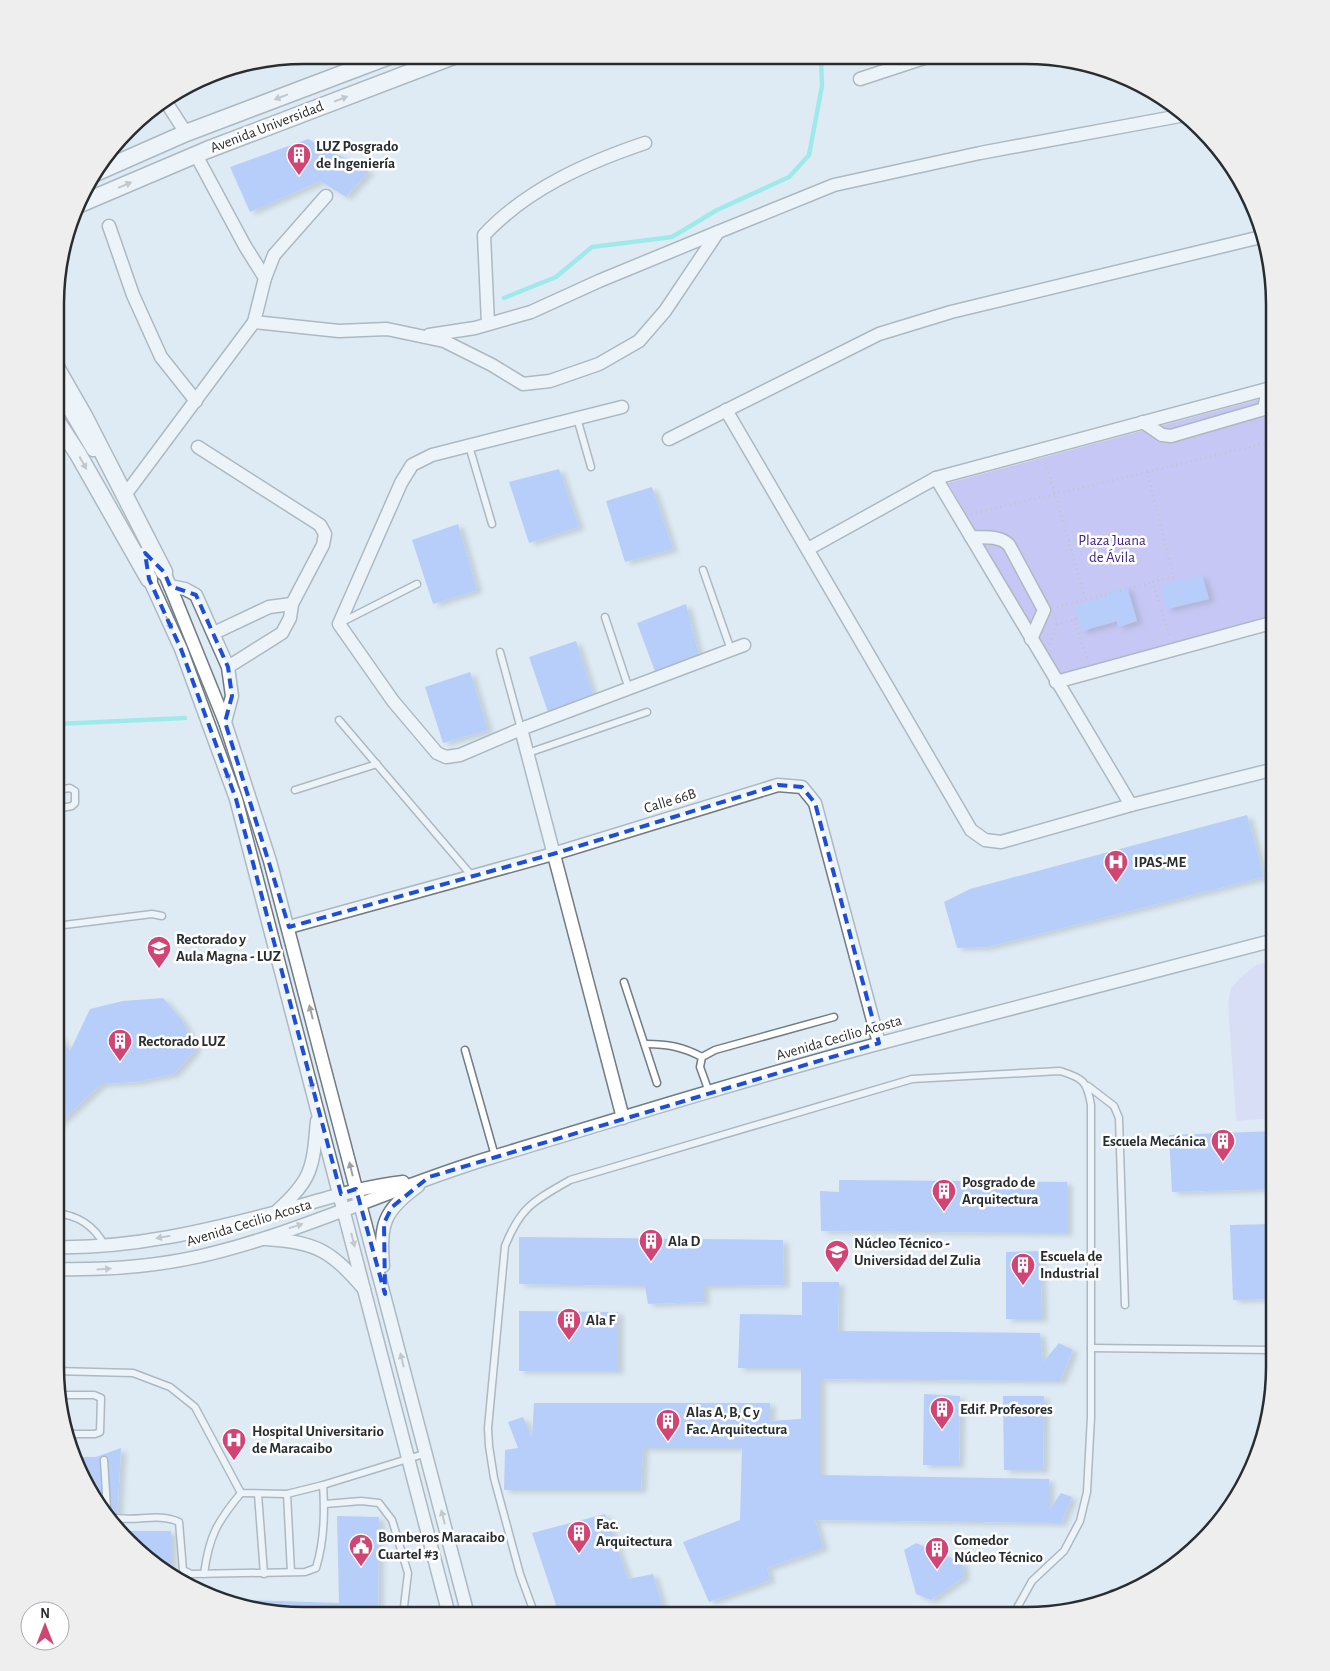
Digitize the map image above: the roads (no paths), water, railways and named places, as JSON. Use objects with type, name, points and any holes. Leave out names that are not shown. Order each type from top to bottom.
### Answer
[{"type":"street","name":"Avenida Universidad","points":[[106,168],[186,133],[368,64]]},
{"type":"street","name":"Avenida Universidad","points":[[88,201],[196,155],[433,64]]},
{"type":"street","points":[[860,79],[906,64]]},
{"type":"street","points":[[168,106],[186,133]]},
{"type":"street","points":[[422,336],[488,324],[531,312],[599,281],[834,185],[980,154],[1176,117]]},
{"type":"street","points":[[488,324],[484,236],[501,218],[536,192],[599,159],[645,142]]},
{"type":"street","points":[[196,155],[245,246],[265,278]]},
{"type":"street","points":[[125,495],[254,322],[265,278],[274,255],[326,196]]},
{"type":"street","points":[[110,226],[133,295],[161,357],[196,401]]},
{"type":"street","points":[[254,322],[339,331],[387,329],[444,341],[492,365],[523,384],[550,381],[599,364],[639,341],[664,311],[718,232]]},
{"type":"street","points":[[669,439],[878,334],[951,312],[1257,238]]},
{"type":"street","points":[[64,381],[125,495],[225,722],[289,927],[466,1607]]},
{"type":"street","points":[[808,550],[936,478],[1266,390]]},
{"type":"street","points":[[64,400],[90,443],[145,553],[161,579],[181,648],[236,798],[341,1194],[447,1607]]},
{"type":"street","points":[[1143,422],[1162,435],[1171,436],[1264,409],[1266,404]]},
{"type":"street","points":[[622,407],[432,455],[412,465],[401,483],[339,624],[394,701],[437,753],[446,757],[460,755],[521,729],[744,645]]},
{"type":"street","points":[[726,410],[971,830],[985,840],[1001,842],[1131,805],[1266,771]]},
{"type":"street","points":[[64,433],[161,579],[196,595],[228,667],[232,696],[225,722]]},
{"type":"street","points":[[198,447],[320,525],[325,534],[323,545],[292,604],[290,618],[282,633],[228,667]]},
{"type":"street","points":[[936,478],[1131,805]]},
{"type":"street","points":[[971,537],[1004,540],[1010,545],[1044,610],[1031,639]]},
{"type":"street","points":[[214,633],[269,607],[292,604]]},
{"type":"street","points":[[1056,682],[1266,624]]},
{"type":"street","points":[[521,729],[623,1118]]},
{"type":"street","name":"Calle 66B","points":[[289,927],[553,854],[778,786],[802,787],[815,803],[878,1044]]},
{"type":"street","name":"Avenida Cecilio Acosta","points":[[64,1269],[87,1270],[143,1266],[201,1256],[345,1210],[415,1181],[709,1092],[878,1044],[1266,942]]},
{"type":"street","points":[[276,1212],[290,1199],[309,1176],[315,1151],[318,1111]]},
{"type":"street","points":[[385,1294],[382,1249],[384,1223],[392,1207],[429,1177]]},
{"type":"street","name":"Avenida Cecilio Acosta","points":[[64,1247],[106,1247],[203,1230],[276,1212],[356,1189],[415,1181]]},
{"type":"street","points":[[259,1238],[293,1240],[324,1251],[342,1265],[365,1290]]},
{"type":"lane","points":[[577,418],[591,468]]},
{"type":"lane","points":[[469,446],[492,524]]},
{"type":"lane","points":[[704,570],[731,650]]},
{"type":"lane","points":[[339,624],[417,584]]},
{"type":"lane","points":[[605,617],[629,689]]},
{"type":"lane","points":[[500,652],[521,729]]},
{"type":"lane","points":[[528,753],[647,712]]},
{"type":"lane","points":[[339,720],[472,876]]},
{"type":"lane","points":[[295,790],[377,764]]},
{"type":"lane","points":[[64,789],[70,788],[75,791],[75,803],[72,806],[64,808]]},
{"type":"lane","points":[[64,925],[152,914],[162,916]]},
{"type":"lane","points":[[624,982],[658,1083]]},
{"type":"lane","points":[[702,1057],[715,1050],[834,1017]]},
{"type":"lane","points":[[646,1044],[667,1044],[682,1047],[702,1057]]},
{"type":"lane","points":[[465,1050],[494,1156]]},
{"type":"lane","points":[[702,1057],[700,1067],[709,1092]]},
{"type":"lane","points":[[532,1607],[520,1574],[494,1478],[488,1428],[505,1246],[514,1223],[528,1205],[570,1180],[912,1079],[1060,1071],[1077,1076],[1114,1106],[1119,1118],[1125,1304]]},
{"type":"lane","points":[[1018,1607],[1032,1582],[1064,1551],[1080,1521],[1086,1492],[1091,1417],[1091,1104],[1088,1086]]},
{"type":"lane","points":[[64,1215],[74,1216],[87,1223],[101,1237],[106,1247]]},
{"type":"lane","points":[[1091,1348],[1266,1350]]},
{"type":"lane","points":[[64,1371],[133,1373],[170,1387],[195,1407],[241,1493]]},
{"type":"lane","points":[[66,1395],[94,1395],[101,1398],[100,1432],[94,1434],[74,1434]]},
{"type":"lane","points":[[241,1493],[287,1494],[426,1454]]},
{"type":"lane","points":[[104,1460],[108,1505]]},
{"type":"lane","points":[[118,1519],[124,1520],[171,1518],[179,1522],[184,1570],[191,1574],[305,1572],[316,1568],[320,1555],[325,1504],[323,1485]]},
{"type":"lane","points":[[204,1574],[208,1544],[222,1516],[241,1493]]},
{"type":"lane","points":[[258,1494],[264,1574]]},
{"type":"lane","points":[[287,1494],[291,1572]]},
{"type":"lane","points":[[325,1504],[361,1501],[379,1503],[392,1520],[408,1572],[404,1607]]},
{"type":"waterway","points":[[504,298],[556,277],[592,247],[672,237],[717,210],[789,177],[809,155],[822,86],[821,64]]},
{"type":"waterway","points":[[64,724],[185,718]]},
{"type":"place","name":"LUZ Posgrado de Ingeniería","points":[[299,176]]},
{"type":"place","name":"IPAS-ME","points":[[1116,883]]},
{"type":"place","name":"Rectorado y Aula Magna - LUZ","points":[[159,969]]},
{"type":"place","name":"Rectorado LUZ","points":[[120,1062]]},
{"type":"place","name":"Escuela Mecánica","points":[[1223,1162]]},
{"type":"place","name":"Posgrado de Arquitectura","points":[[944,1212]]},
{"type":"place","name":"Ala D","points":[[651,1262]]},
{"type":"place","name":"Núcleo Técnico - Universidad del Zulia","points":[[837,1273]]},
{"type":"place","name":"Escuela de Industrial","points":[[1023,1286]]},
{"type":"place","name":"Ala F","points":[[569,1341]]},
{"type":"place","name":"Edif. Profesores","points":[[942,1430]]},
{"type":"place","name":"Alas A, B, C y Fac. Arquitectura","points":[[668,1442]]},
{"type":"place","name":"Hospital Universitario de Maracaibo","points":[[234,1461]]},
{"type":"place","name":"Fac. Arquitectura","points":[[579,1554]]},
{"type":"place","name":"Bomberos Maracaibo Cuartel #3","points":[[361,1567]]},
{"type":"place","name":"Comedor Núcleo Técnico","points":[[937,1570]]},
{"type":"park label","name":"Plaza Juana de Ávila","points":[[1112,548]]}]
